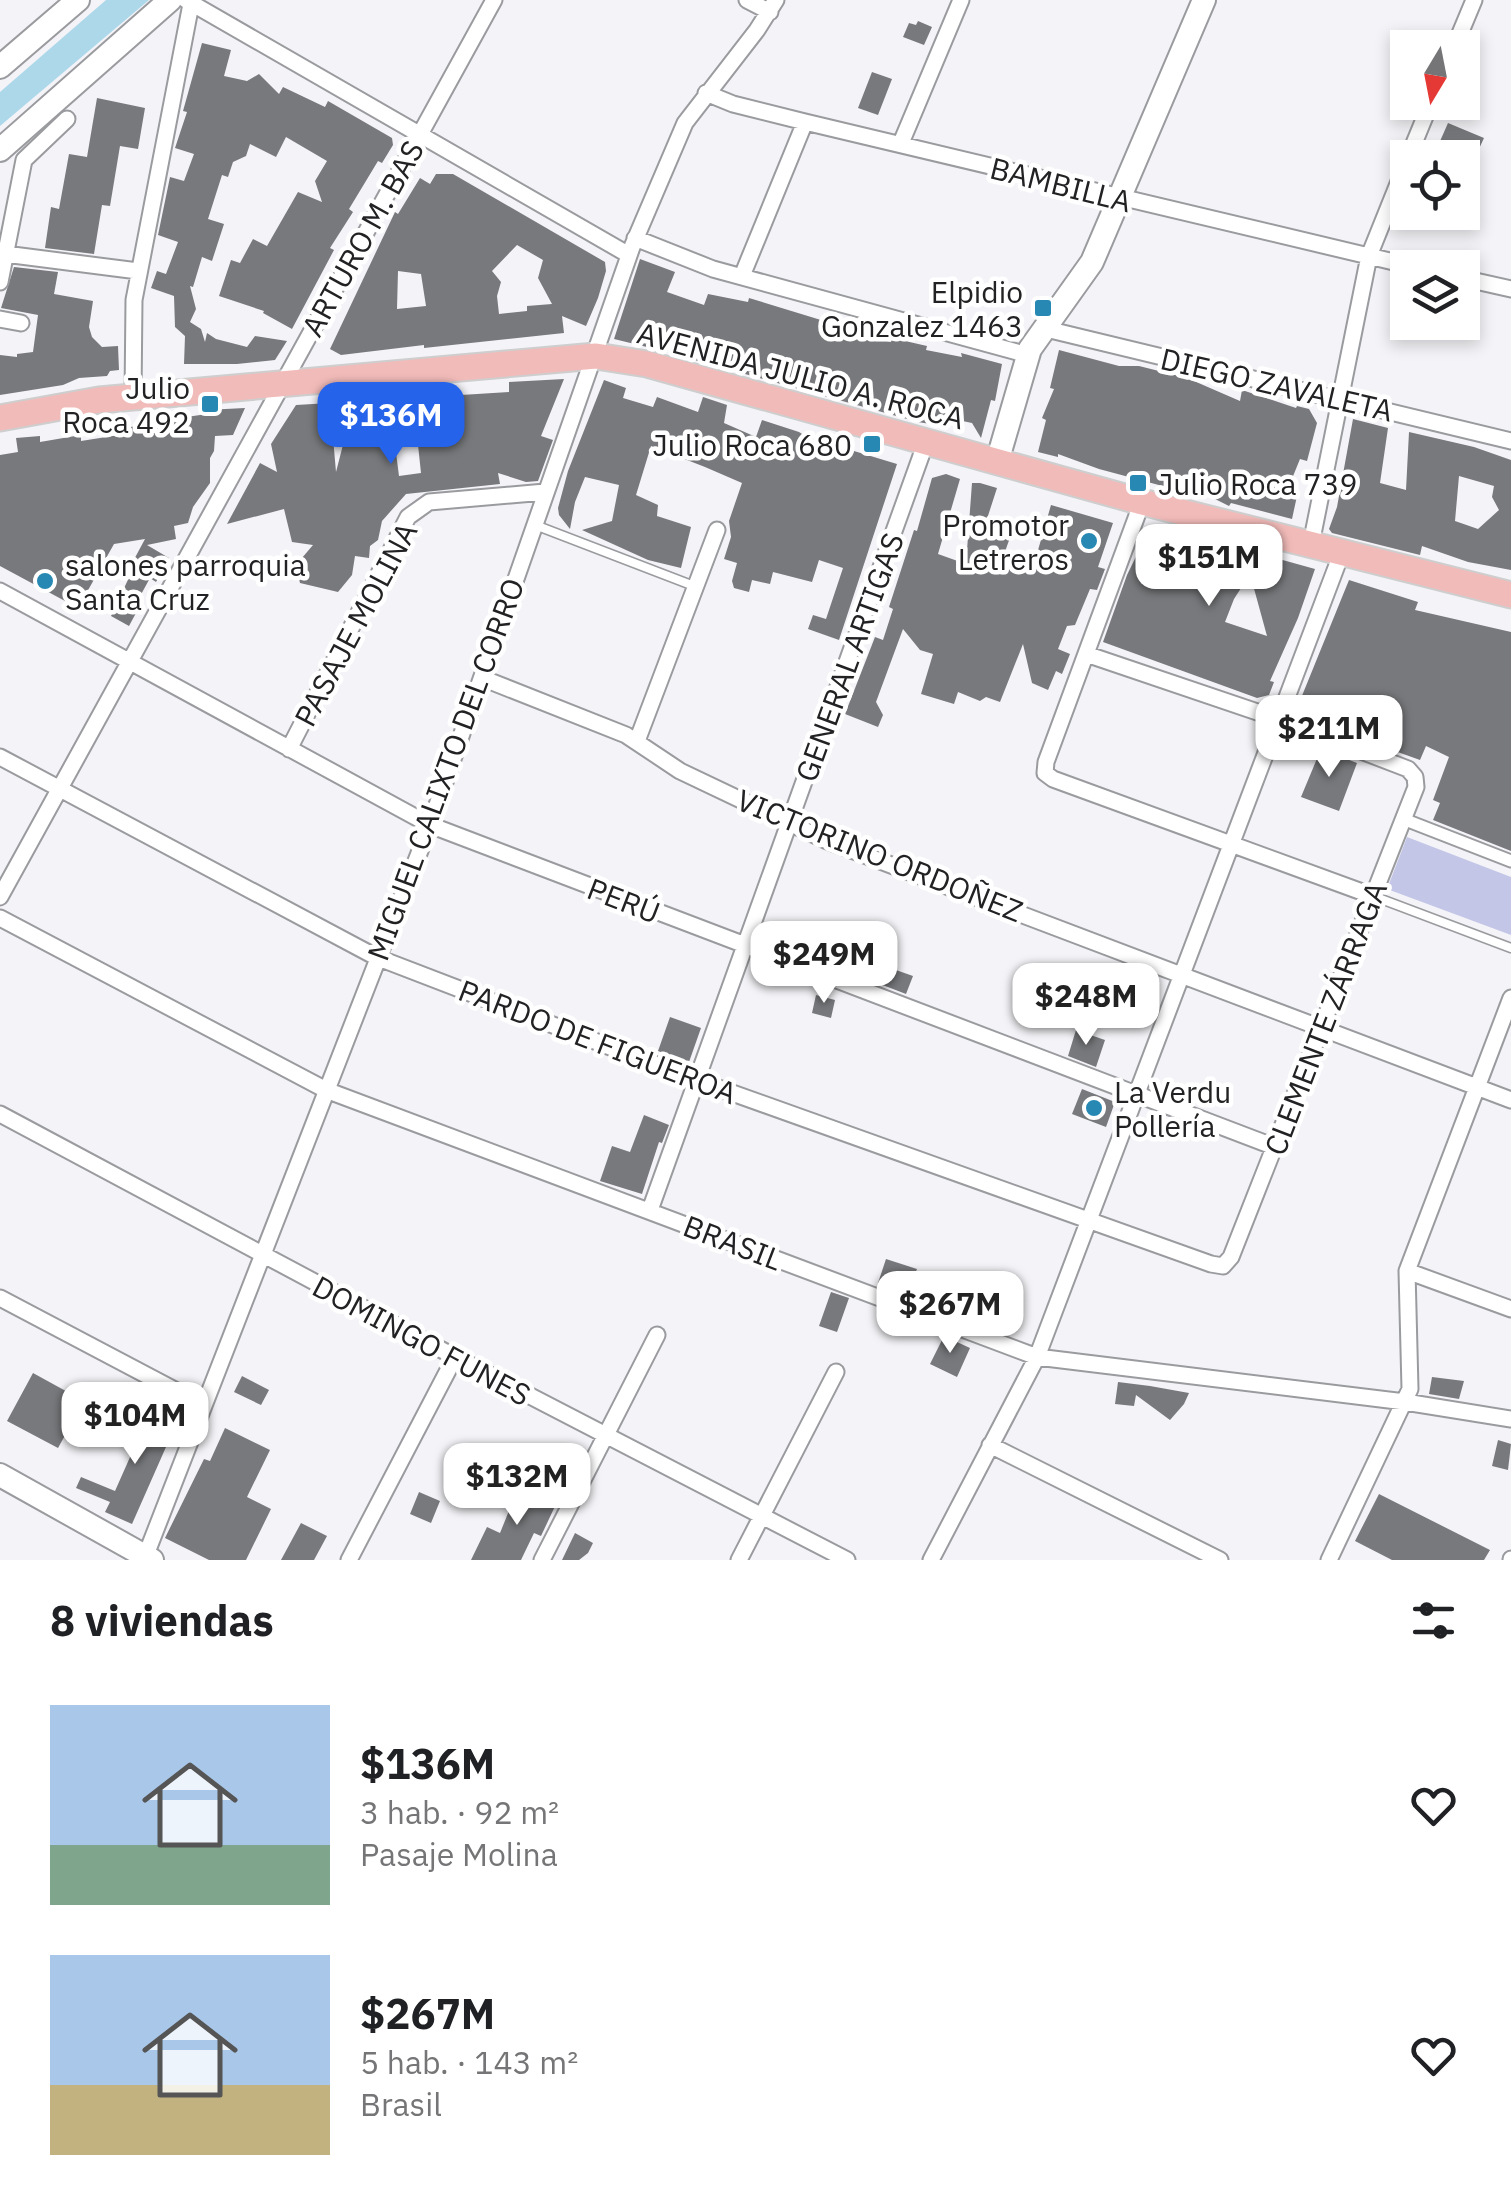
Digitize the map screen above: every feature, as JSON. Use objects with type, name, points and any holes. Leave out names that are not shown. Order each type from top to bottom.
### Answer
[{"type":"main road","points":[[0,67],[78,0]]},
{"type":"main road","points":[[997,462],[1028,355],[1042,328],[1092,262],[1204,0]]},
{"type":"main road","points":[[0,150],[182,1]]},
{"type":"main road","name":"AVENIDA JULIO A. ROCA","points":[[0,418],[133,397],[596,356],[647,364],[1142,502],[1511,595]]},
{"type":"main road","points":[[0,1475],[147,1559]]},
{"type":"street","name":"ARTURO M. BAS","points":[[0,897],[494,0]]},
{"type":"street","points":[[748,0],[773,6]]},
{"type":"street","points":[[901,143],[961,0]]},
{"type":"street","points":[[1462,30],[1474,0]]},
{"type":"street","points":[[133,397],[132,324],[138,270],[182,1],[629,256]]},
{"type":"street","name":"MIGUEL CALIXTO DEL CORRO","points":[[147,1559],[203,1405],[430,826],[636,238],[685,123],[773,6]]},
{"type":"street","name":"BAMBILLA","points":[[706,93],[805,122],[1390,261]]},
{"type":"street","points":[[0,282],[24,160],[67,119]]},
{"type":"street","points":[[742,276],[805,122]]},
{"type":"street","points":[[1311,544],[1369,256],[1390,203]]},
{"type":"street","points":[[636,238],[713,269],[1028,355]]},
{"type":"street","points":[[5,254],[138,270]]},
{"type":"street","points":[[1480,282],[1511,289]]},
{"type":"street","points":[[0,319],[21,323]]},
{"type":"street","name":"DIEGO ZAVALETA","points":[[1042,328],[1511,441]]},
{"type":"street","name":"GENERAL ARTIGAS","points":[[650,1210],[926,442]]},
{"type":"street","name":"PASAJE MOLINA","points":[[289,749],[408,517],[429,502],[546,492]]},
{"type":"street","points":[[1142,502],[1046,762],[1046,773],[1373,896]]},
{"type":"street","points":[[638,741],[717,530]]},
{"type":"street","points":[[930,1560],[1037,1356],[1342,552]]},
{"type":"street","name":"PERÚ","points":[[0,591],[430,826],[1276,1147]]},
{"type":"street","points":[[1086,654],[1278,719]]},
{"type":"street","name":"VICTORINO ORDOÑEZ","points":[[482,678],[638,741],[680,771],[826,840],[1511,1100]]},
{"type":"street","name":"CLEMENTE ZÁRRAGA","points":[[1223,1266],[1231,1257],[1276,1147],[1416,787],[1415,777],[1408,770],[1278,719]]},
{"type":"street","name":"PARDO DE FIGUEROA","points":[[0,757],[376,957],[696,1080],[1223,1266]]},
{"type":"street","points":[[1403,820],[1511,862]]},
{"type":"street","name":"BRASIL","points":[[0,918],[326,1090],[1037,1356],[1511,1419]]},
{"type":"street","points":[[1329,1560],[1405,1402],[1412,1377],[1407,1271],[1511,998]]},
{"type":"street","name":"DOMINGO FUNES","points":[[0,1114],[454,1358],[846,1560]]},
{"type":"street","points":[[1407,1271],[1511,1309]]},
{"type":"street","points":[[0,1298],[203,1405]]},
{"type":"street","points":[[542,1560],[656,1335]]},
{"type":"street","points":[[348,1560],[454,1358]]},
{"type":"street","points":[[740,1560],[836,1372]]},
{"type":"street","points":[[990,1445],[1220,1560]]},
{"type":"lane","points":[[534,525],[696,586]]},
{"type":"lane","points":[[1373,896],[1511,948]]},
{"type":"shaded area","points":[[106,0],[149,0],[0,126],[0,92]]},
{"type":"shaded area","points":[[1407,837],[1511,877],[1511,935],[1387,889]]},
{"type":"building","points":[[918,21],[932,27],[924,45],[903,37],[909,23],[916,25]]},
{"type":"building","points":[[202,43],[231,50],[224,76],[247,81],[259,74],[279,94],[283,87],[325,107],[328,101],[392,138],[393,145],[382,163],[378,161],[349,209],[353,212],[330,248],[334,250],[292,329],[264,311],[219,296],[231,260],[240,263],[253,239],[267,246],[298,192],[322,202],[315,181],[327,161],[286,137],[276,157],[250,144],[246,156],[233,162],[228,177],[222,175],[208,219],[224,224],[212,261],[202,257],[193,287],[190,286],[196,309],[190,322],[201,329],[205,342],[207,333],[247,347],[255,336],[287,341],[275,360],[184,364],[185,336],[175,327],[174,296],[151,288],[157,271],[166,274],[178,242],[158,235],[170,177],[184,181],[194,154],[175,148]]},
{"type":"building","points":[[872,72],[892,79],[878,115],[858,108]]},
{"type":"building","points":[[97,98],[145,108],[138,149],[120,146],[110,206],[102,205],[94,254],[45,248],[51,207],[59,209],[69,154],[87,157]]},
{"type":"building","points":[[1448,123],[1484,138],[1480,147],[1480,140],[1441,140]]},
{"type":"building","points":[[436,174],[453,174],[605,262],[598,298],[586,326],[562,316],[564,333],[341,355],[330,349],[395,212],[398,214],[420,178],[430,184]],"holes":[[[517,245],[543,260],[538,278],[552,304],[499,314],[497,296],[501,282],[492,271]],[[398,271],[421,274],[426,306],[397,309]]]},
{"type":"building","points":[[640,259],[675,272],[667,292],[704,305],[708,294],[748,302],[749,298],[834,324],[835,321],[861,327],[859,335],[891,342],[892,338],[927,346],[926,350],[962,357],[961,353],[1002,364],[995,401],[991,400],[981,438],[972,423],[948,418],[943,426],[918,422],[680,356],[683,351],[653,342],[651,348],[614,339]]},
{"type":"building","points":[[14,267],[58,272],[54,294],[93,301],[89,327],[92,337],[102,347],[118,346],[119,370],[110,371],[107,376],[0,395],[0,355],[17,357],[33,352],[38,315],[1,308]]},
{"type":"building","points":[[1059,350],[1187,378],[1240,401],[1242,390],[1309,409],[1317,423],[1307,461],[1300,459],[1287,491],[1297,496],[1292,519],[1231,503],[1229,506],[1185,484],[1170,488],[1058,454],[1038,452]]},
{"type":"building","points":[[564,379],[541,436],[553,440],[538,481],[526,482],[498,473],[500,484],[406,494],[382,521],[378,540],[370,546],[369,558],[355,556],[352,575],[338,592],[300,583],[296,565],[313,545],[292,542],[284,509],[227,524],[260,463],[277,472],[271,444],[296,405],[330,403],[336,472],[354,402],[389,398],[399,476],[421,473],[413,398],[509,392],[509,382]]},
{"type":"building","points":[[604,380],[626,388],[623,398],[653,407],[657,397],[698,412],[703,397],[727,405],[724,423],[756,437],[762,420],[799,432],[821,446],[897,464],[839,640],[808,629],[813,615],[826,619],[843,568],[819,560],[812,582],[773,572],[770,584],[752,580],[749,592],[734,588],[737,563],[724,559],[731,537],[729,521],[742,483],[705,467],[651,446],[636,495],[658,505],[657,516],[691,527],[681,568],[648,560],[582,530],[612,521],[619,485],[585,477],[570,529],[558,508],[568,471]]},
{"type":"building","points":[[245,408],[233,435],[215,436],[210,483],[193,507],[188,523],[174,526],[176,539],[147,545],[169,558],[156,582],[150,578],[132,611],[136,613],[129,626],[111,616],[145,539],[114,544],[78,608],[0,566],[0,455],[18,452],[16,438],[40,436],[40,442],[81,435],[81,441],[119,435],[118,430],[152,422],[207,414],[206,410]]},
{"type":"building","points":[[1353,419],[1388,428],[1380,483],[1406,490],[1409,432],[1511,460],[1511,570],[1468,562],[1422,546],[1420,555],[1332,533],[1329,529],[1337,507]],"holes":[[[1459,476],[1494,486],[1492,497],[1499,510],[1478,529],[1455,521]]]},
{"type":"building","points":[[946,474],[960,479],[938,554],[966,564],[972,483],[980,483],[997,488],[986,522],[1012,532],[1002,560],[1032,571],[1051,505],[1113,523],[1098,567],[1105,569],[1097,590],[1090,589],[1075,625],[1067,626],[1058,649],[1070,654],[1062,674],[1056,671],[1048,690],[1032,683],[1023,644],[1000,702],[986,697],[980,701],[958,692],[954,704],[921,694],[933,654],[920,650],[903,629],[876,702],[883,715],[878,727],[845,714],[875,637],[883,640],[893,609],[889,607],[932,478]]},
{"type":"building","points":[[1161,526],[1315,569],[1270,681],[1274,682],[1269,695],[1257,698],[1103,642],[1127,575],[1147,534]],"holes":[[[1250,574],[1267,636],[1225,622]]]},
{"type":"building","points":[[1349,580],[1418,602],[1415,610],[1511,632],[1511,851],[1433,820],[1440,803],[1433,800],[1449,757],[1426,746],[1420,760],[1367,741],[1366,736],[1295,713]]},
{"type":"building","points":[[1321,749],[1357,763],[1339,811],[1301,797]]},
{"type":"building","points":[[873,962],[913,976],[906,994],[867,979]]},
{"type":"building","points":[[816,995],[835,1000],[831,1018],[812,1013]]},
{"type":"building","points":[[670,1017],[701,1028],[689,1062],[658,1051]]},
{"type":"building","points":[[1076,1030],[1105,1040],[1096,1067],[1068,1056]]},
{"type":"building","name":"La Verdu Pollería","points":[[1082,1089],[1115,1102],[1106,1127],[1072,1114]]},
{"type":"building","points":[[644,1115],[669,1125],[662,1143],[659,1142],[642,1194],[600,1181],[612,1146],[630,1152]]},
{"type":"building","points":[[886,1259],[917,1269],[908,1293],[878,1283]]},
{"type":"building","points":[[831,1292],[849,1298],[837,1332],[819,1326]]},
{"type":"building","points":[[944,1336],[970,1348],[957,1377],[930,1364]]},
{"type":"building","points":[[33,1373],[84,1401],[58,1448],[7,1421]]},
{"type":"building","points":[[242,1376],[269,1390],[261,1405],[234,1392]]},
{"type":"building","points":[[1432,1377],[1464,1381],[1459,1399],[1429,1394]]},
{"type":"building","points":[[1118,1382],[1189,1393],[1170,1420],[1136,1395],[1134,1406],[1115,1404]]},
{"type":"building","points":[[151,1397],[173,1411],[152,1441],[166,1447],[132,1524],[105,1512],[110,1502],[76,1488],[81,1477],[115,1491],[146,1421],[138,1416]]},
{"type":"building","points":[[225,1428],[270,1450],[247,1497],[271,1509],[246,1560],[209,1560],[165,1538],[204,1459],[210,1461]]},
{"type":"building","points":[[1498,1440],[1511,1444],[1508,1470],[1492,1466]]},
{"type":"building","points":[[519,1486],[557,1502],[541,1536],[534,1533],[521,1560],[471,1560],[487,1527],[500,1533]]},
{"type":"building","points":[[419,1492],[440,1501],[431,1523],[410,1514]]},
{"type":"building","points":[[1379,1494],[1490,1550],[1484,1560],[1392,1560],[1355,1541]]},
{"type":"building","points":[[301,1523],[327,1536],[314,1560],[281,1560]]},
{"type":"building","points":[[575,1533],[593,1543],[579,1560],[562,1560]]},
{"type":"place","name":"Elpidio Gonzalez 1463","points":[[1043,308]]},
{"type":"place","name":"Julio Roca 492","points":[[210,404]]},
{"type":"place","name":"Julio Roca 680","points":[[872,444]]},
{"type":"place","name":"Julio Roca 739","points":[[1138,483]]},
{"type":"place","name":"Promotor Letreros","points":[[1089,541]]},
{"type":"place","name":"salones parroquia Santa Cruz","points":[[45,581]]},
{"type":"place","name":"La Verdu Pollería","points":[[1094,1108]]}]
